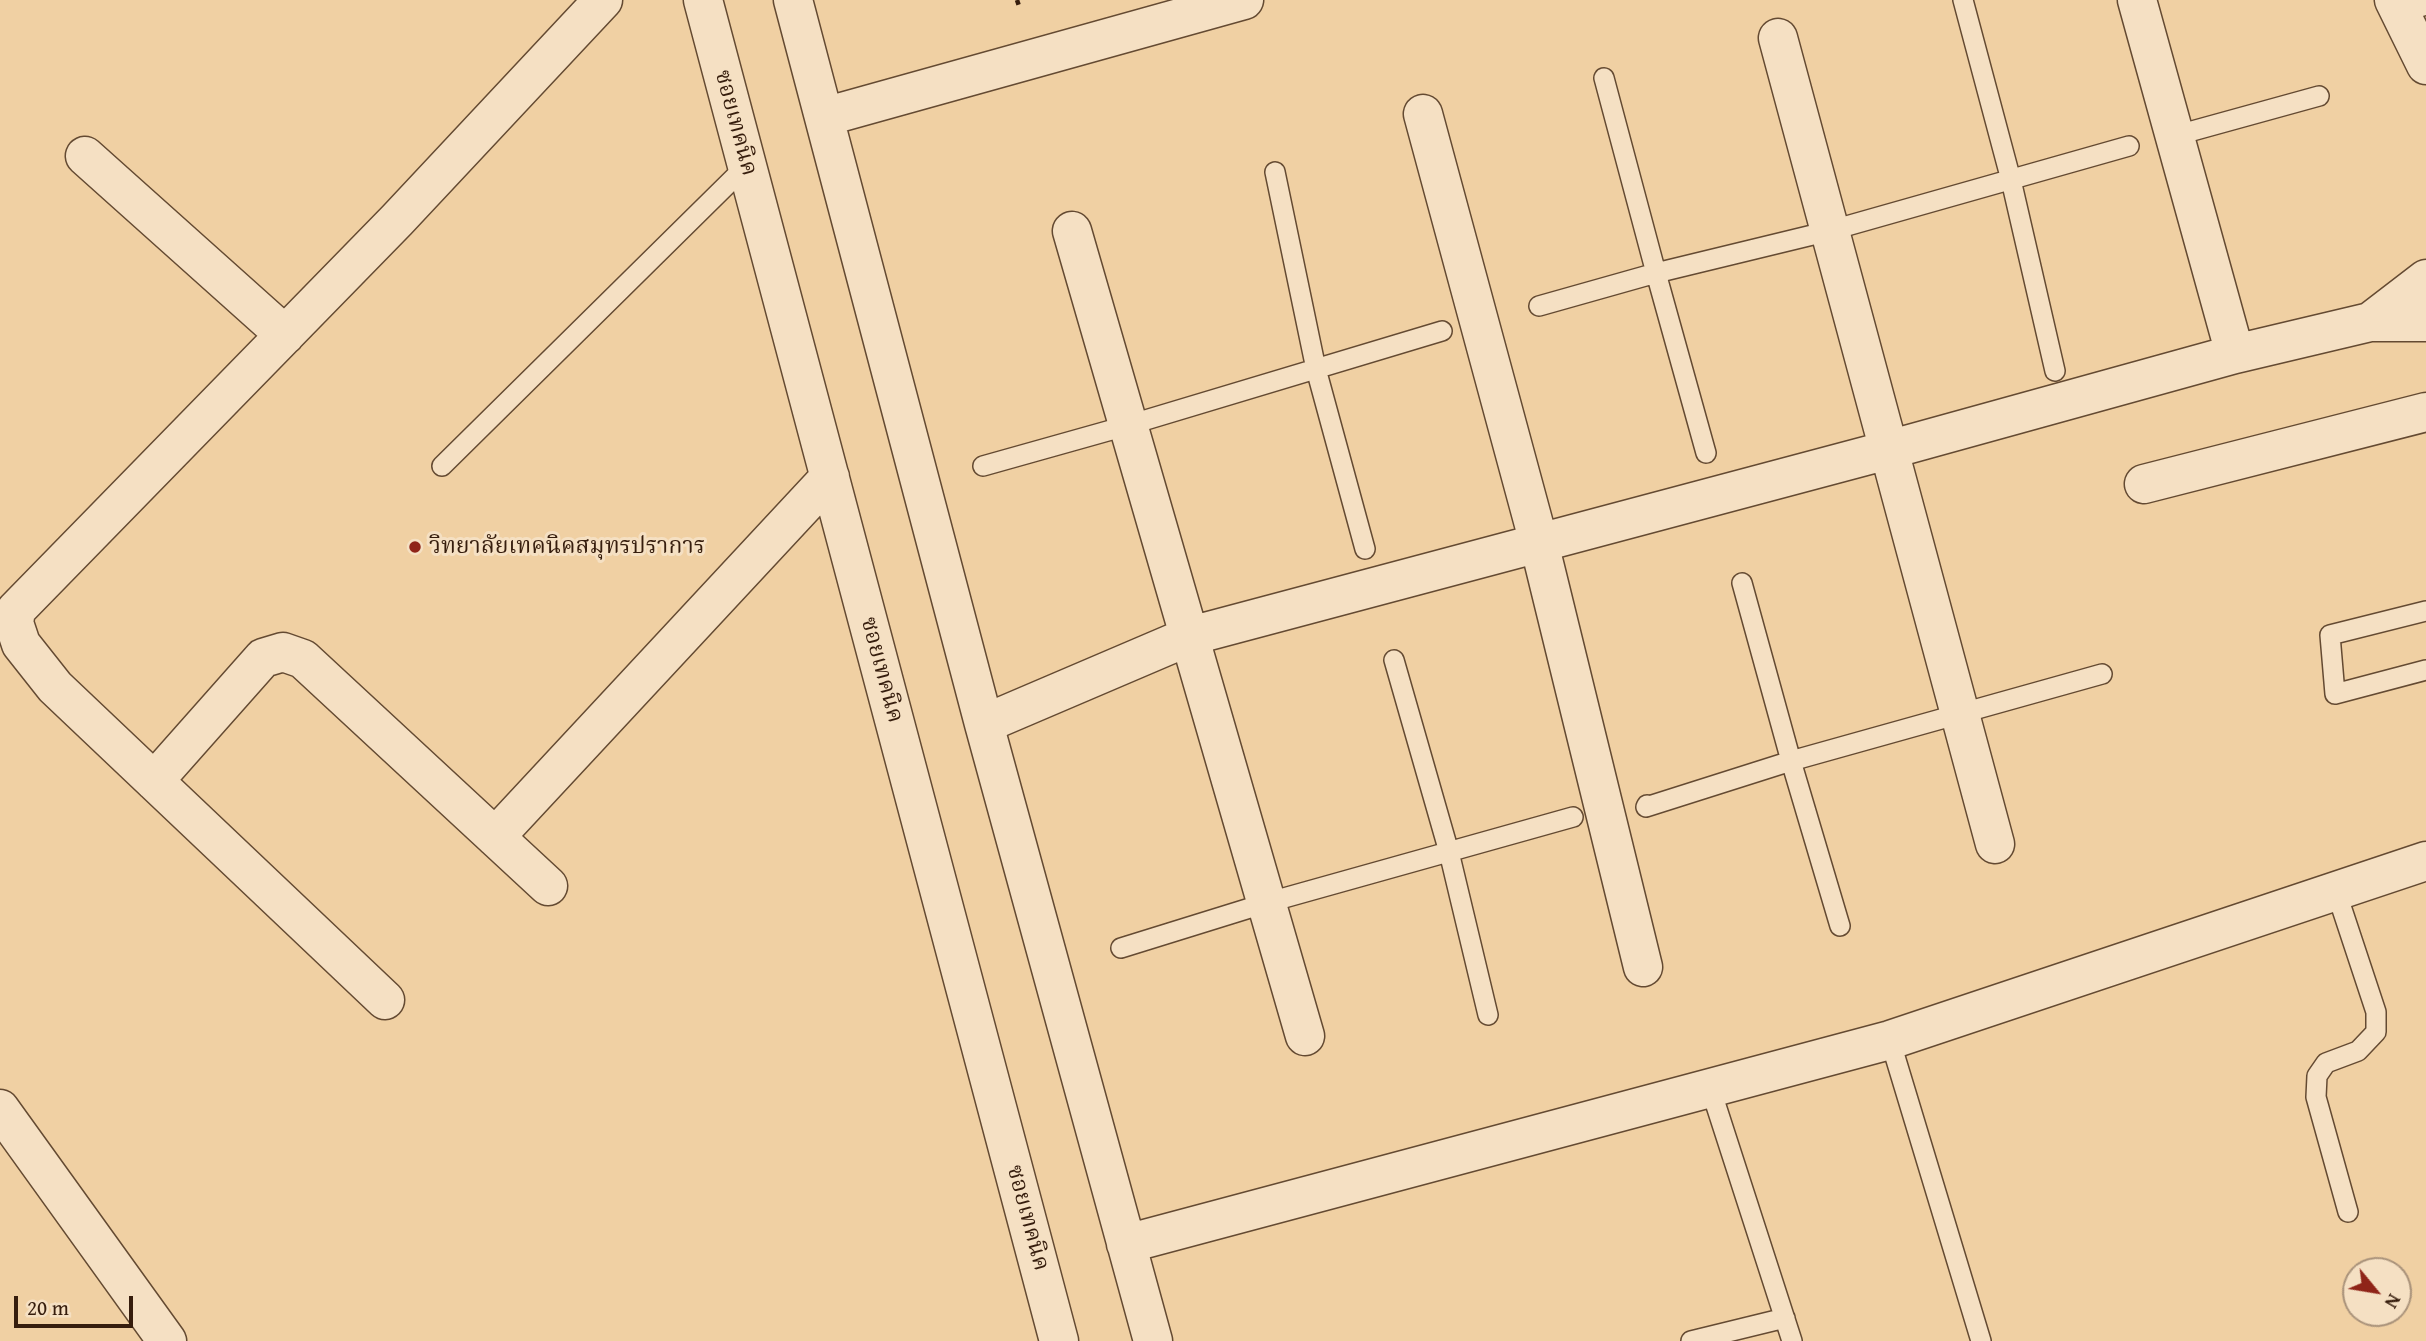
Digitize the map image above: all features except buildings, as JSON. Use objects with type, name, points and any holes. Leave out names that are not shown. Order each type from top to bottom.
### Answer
[{"type":"street","points":[[385,1000],[55,687],[21,644],[7,618],[285,335],[603,0]]},
{"type":"street","name":"ซอยเทคนิค","points":[[703,0],[1059,1341]]},
{"type":"street","points":[[793,0],[984,724],[1153,1341]]},
{"type":"street","points":[[824,117],[1244,0]]},
{"type":"street","points":[[2137,0],[2235,354]]},
{"type":"street","points":[[2407,6],[2426,65]]},
{"type":"street","points":[[1778,38],[1995,844]]},
{"type":"street","points":[[1423,114],[1539,543],[1643,967]]},
{"type":"street","points":[[85,156],[285,335]]},
{"type":"street","points":[[1072,231],[1305,1036]]},
{"type":"street","points":[[2370,321],[2426,279]]},
{"type":"street","points":[[984,724],[1190,636],[1888,450],[2235,354],[2370,321],[2426,321]]},
{"type":"street","points":[[2144,484],[2426,412]]},
{"type":"street","points":[[495,837],[830,477]]},
{"type":"street","points":[[154,781],[263,658],[283,652],[303,659],[548,886]]},
{"type":"street","points":[[1126,1244],[1890,1040],[2426,861]]},
{"type":"street","points":[[0,1109],[167,1341]]},
{"type":"lane","points":[[1963,0],[2011,180],[2055,371]]},
{"type":"lane","points":[[1604,78],[1706,453]]},
{"type":"lane","points":[[2174,136],[2319,96]]},
{"type":"lane","points":[[1539,306],[1656,273],[1829,231],[2129,146]]},
{"type":"lane","points":[[442,466],[747,165]]},
{"type":"lane","points":[[1275,172],[1316,369],[1365,549]]},
{"type":"lane","points":[[983,466],[1443,331]]},
{"type":"lane","points":[[1742,583],[1840,926]]},
{"type":"lane","points":[[2426,611],[2330,635],[2335,694],[2426,670]]},
{"type":"lane","points":[[1394,660],[1449,852],[1488,1015]]},
{"type":"lane","points":[[1647,806],[1791,761],[1960,716],[2102,674]]},
{"type":"lane","points":[[1121,948],[1573,817]]},
{"type":"lane","points":[[2336,891],[2376,1012],[2375,1032],[2358,1051],[2326,1063],[2317,1076],[2316,1097],[2348,1212]]},
{"type":"lane","points":[[1890,1040],[1981,1341]]},
{"type":"lane","points":[[1710,1087],[1792,1341]]},
{"type":"lane","points":[[1691,1341],[1785,1318]]},
{"type":"place","name":"วิทยาลัยเทคนิคสมุทรปราการ","points":[[415,547]]}]
